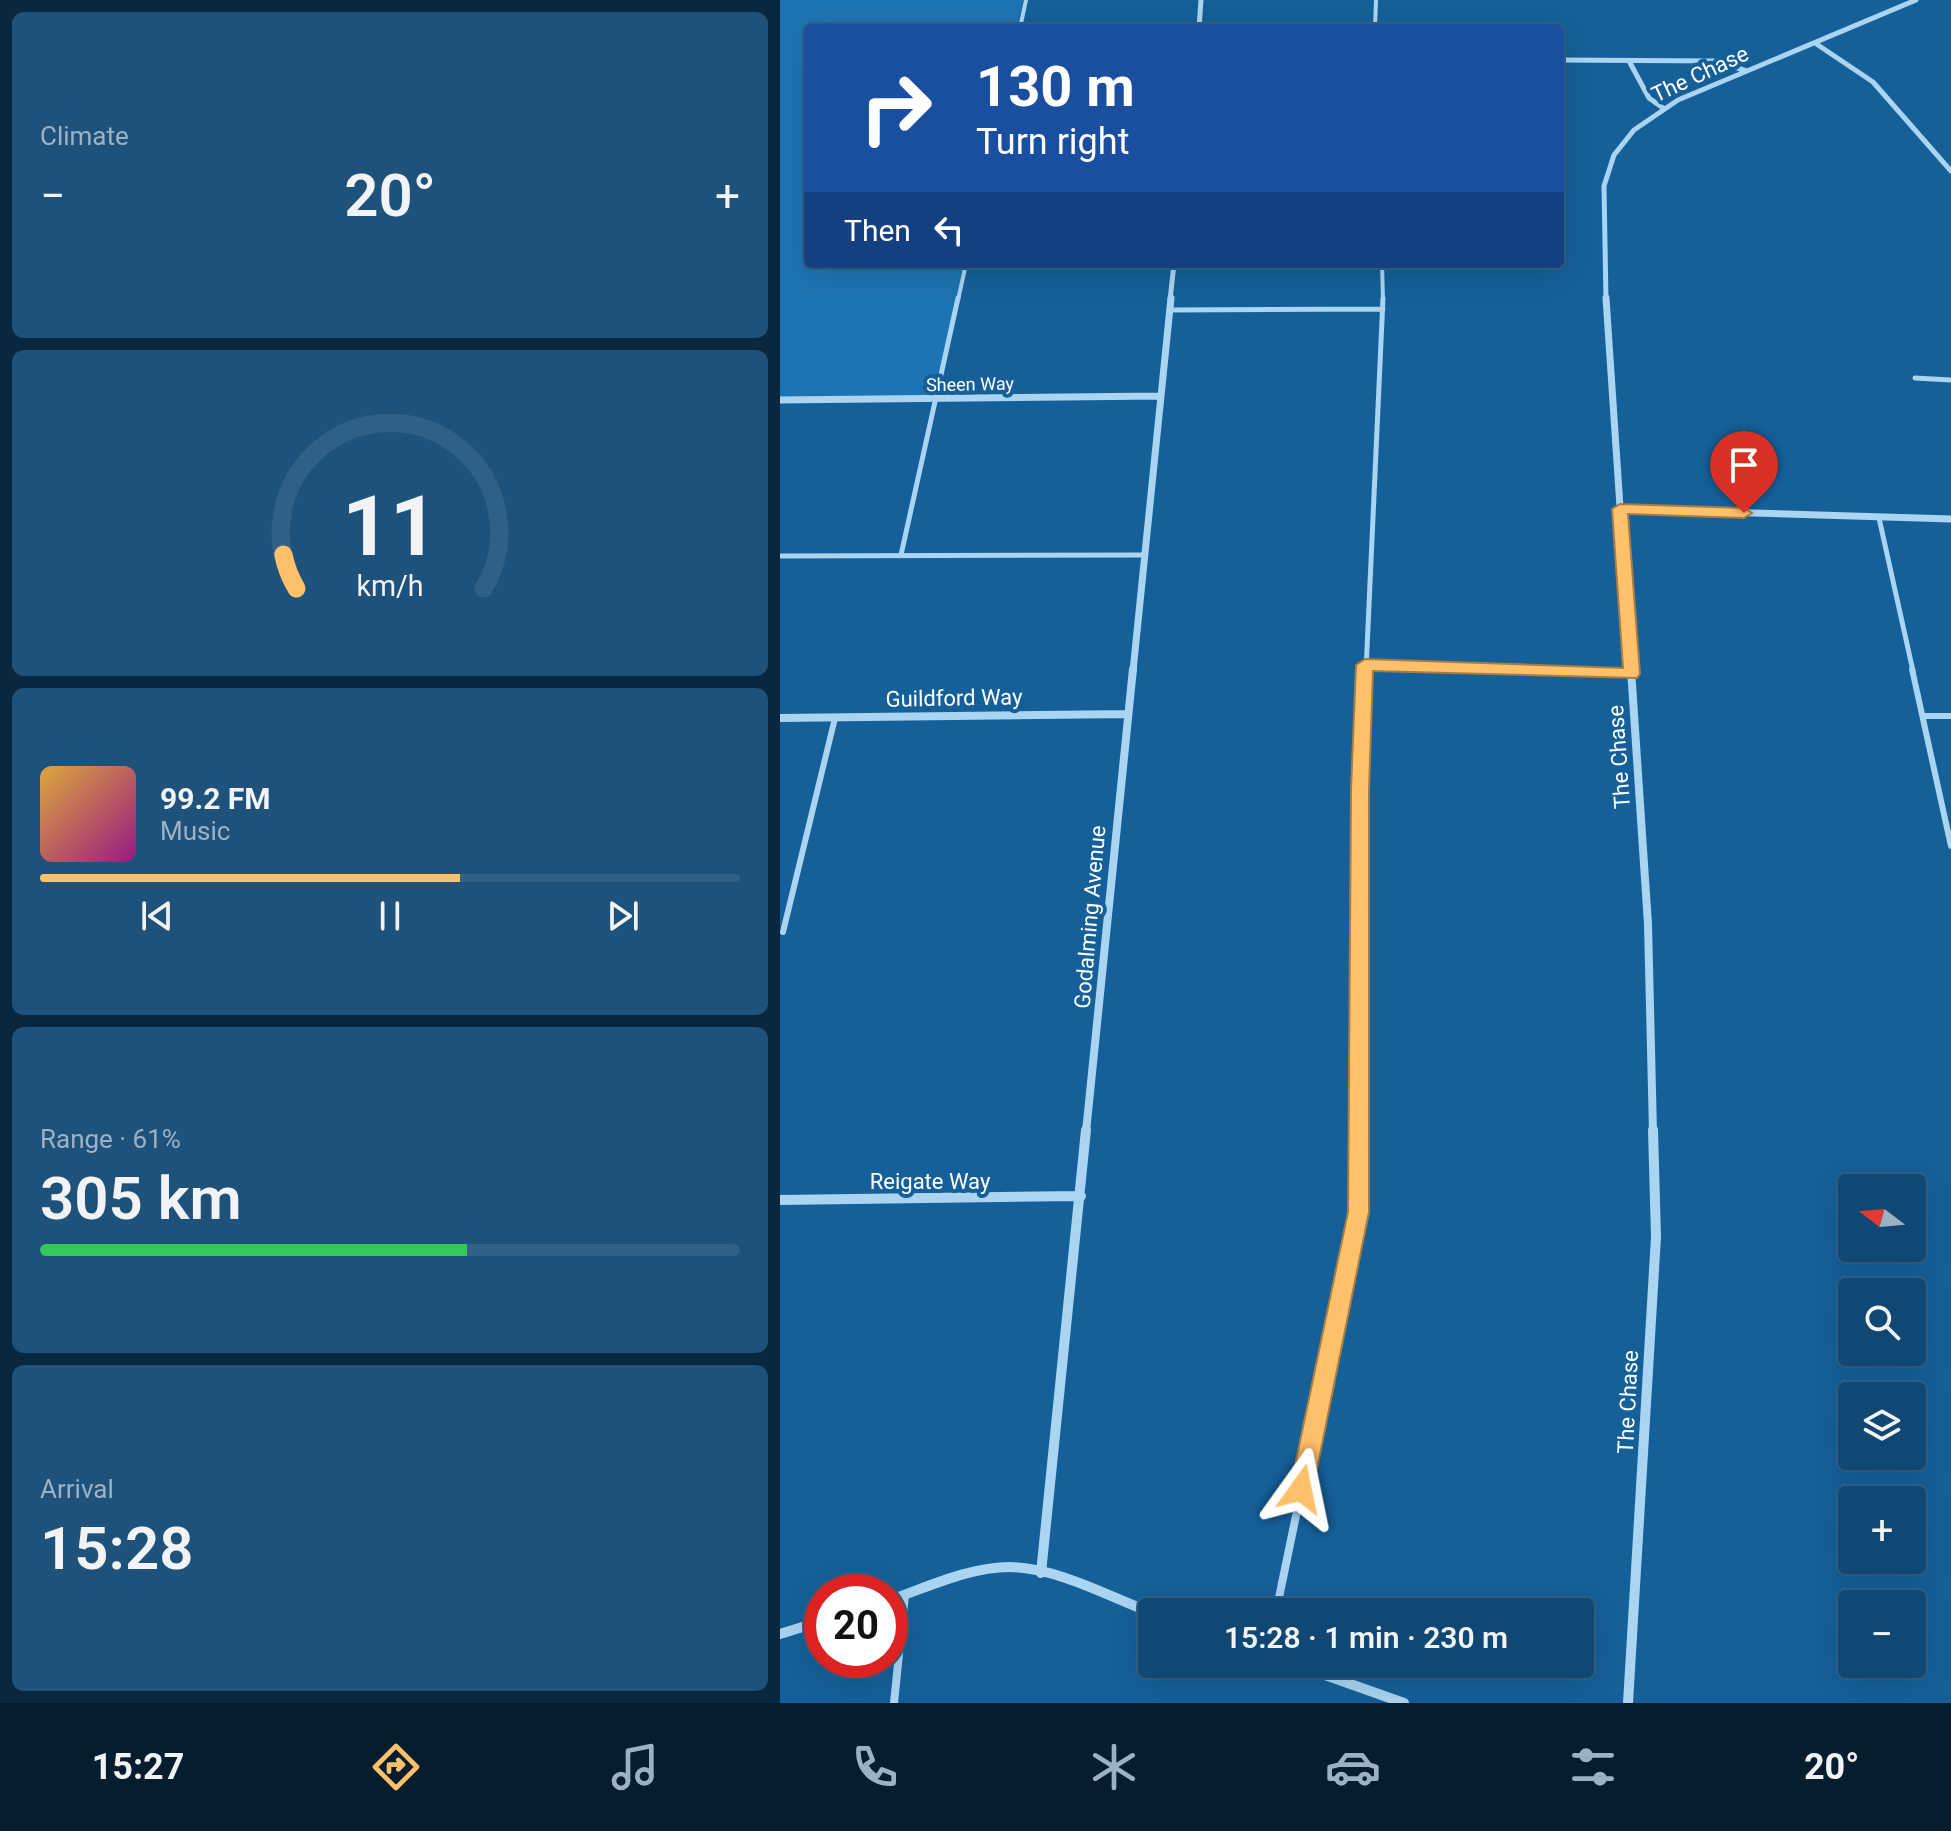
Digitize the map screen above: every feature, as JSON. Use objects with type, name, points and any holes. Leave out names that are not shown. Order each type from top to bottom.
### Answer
[{"type":"street","points":[[1199,24],[1201,0]]},
{"type":"street","name":"The Chase","points":[[1628,1703],[1656,1237],[1648,924],[1602,203],[1614,155],[1634,130],[1663,108],[1916,0]]},
{"type":"street","points":[[1815,43],[1873,82],[1951,171]]},
{"type":"street","points":[[1564,60],[1715,61],[1747,71]]},
{"type":"street","points":[[1629,61],[1649,98],[1663,108]]},
{"type":"street","name":"Godalming Avenue","points":[[1041,1573],[1174,268]]},
{"type":"street","name":"Sheen Way","points":[[780,400],[1160,396]]},
{"type":"street","points":[[1620,509],[1951,519]]},
{"type":"street","name":"Guildford Way","points":[[780,718],[1128,714]]},
{"type":"street","name":"Reigate Way","points":[[780,1200],[1081,1196]]},
{"type":"street","points":[[908,1594],[989,1569],[1013,1566],[1138,1608]]},
{"type":"street","points":[[780,1634],[804,1627]]},
{"type":"street","points":[[1333,1678],[1404,1703]]},
{"type":"lane","points":[[1021,24],[1026,0]]},
{"type":"lane","points":[[1375,24],[1376,0]]},
{"type":"lane","points":[[901,555],[965,268]]},
{"type":"lane","points":[[1279,1598],[1359,1212],[1360,790],[1383,309],[1382,268]]},
{"type":"lane","points":[[1169,310],[1383,309]]},
{"type":"lane","points":[[1915,378],[1951,380]]},
{"type":"lane","points":[[1879,518],[1951,846]]},
{"type":"lane","points":[[780,556],[1144,555]]},
{"type":"lane","points":[[1365,665],[1632,674]]},
{"type":"lane","points":[[1923,716],[1951,716]]},
{"type":"lane","points":[[780,942],[835,718]]},
{"type":"lane","points":[[894,1703],[897,1678]]},
{"type":"shaded area","points":[[780,0],[1023,0],[1018,24],[804,24],[804,268],[964,268],[936,398],[780,400]]},
{"type":"route","points":[[1301,1489],[1359,1212],[1360,790],[1365,665],[1632,674],[1620,509],[1744,513]]}]
